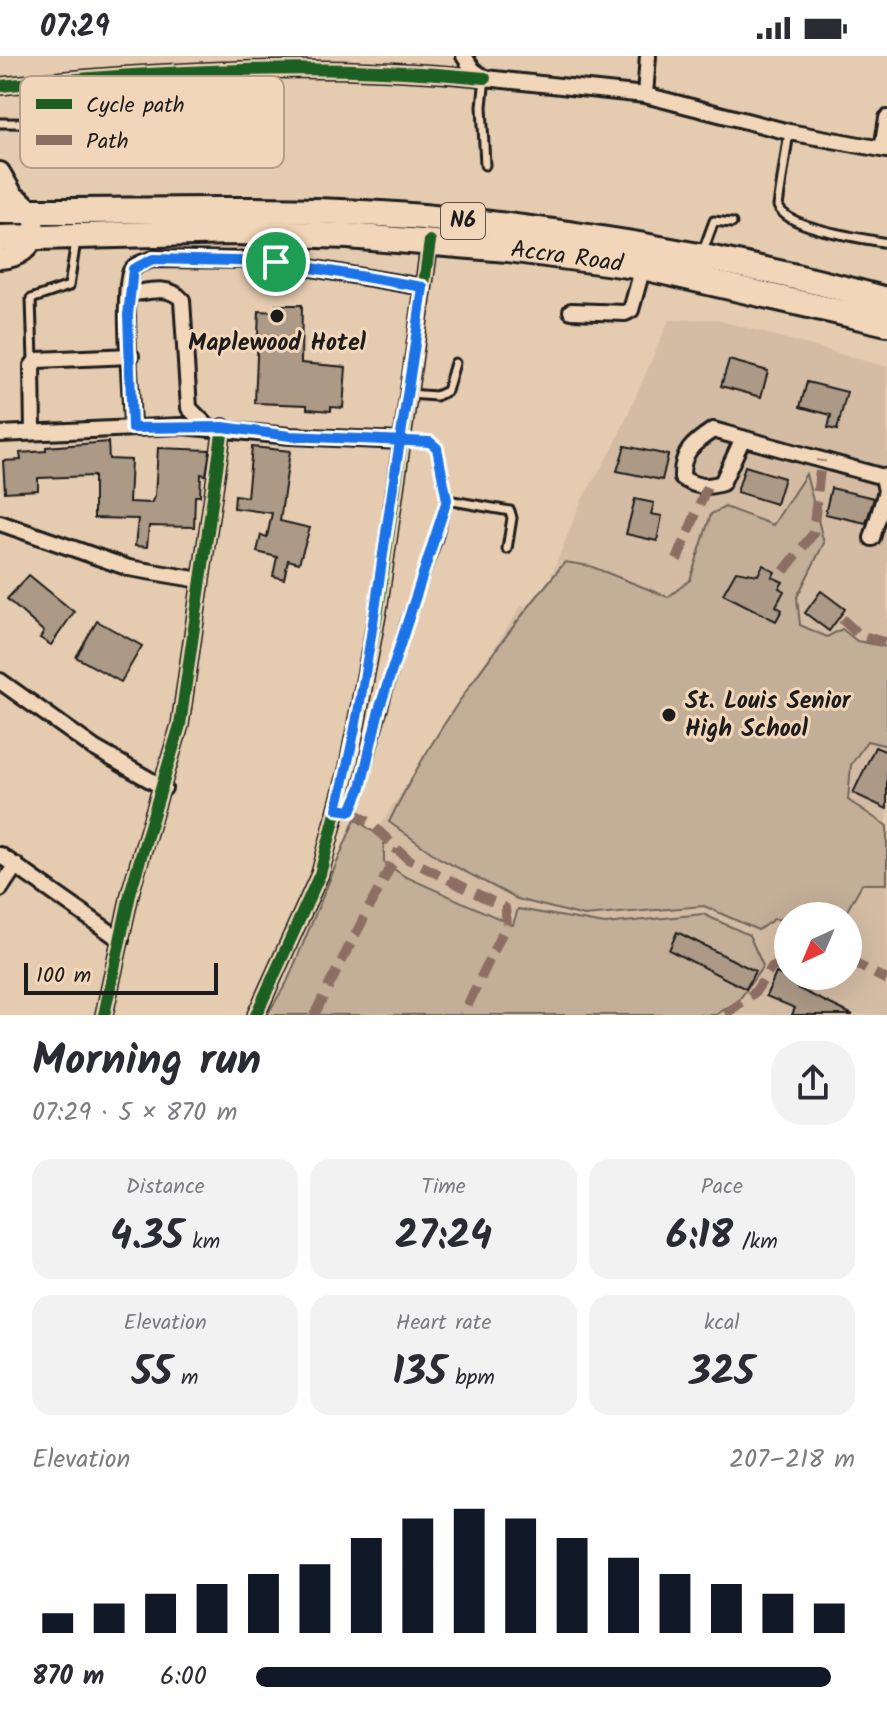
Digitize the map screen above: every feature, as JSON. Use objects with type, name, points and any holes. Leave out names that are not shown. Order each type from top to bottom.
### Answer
[{"type":"highway","name":"Accra Road","points":[[11,203],[421,217],[603,239],[702,257],[887,300]]},
{"type":"highway","name":"Accra Road","points":[[0,238],[234,232],[430,241],[643,267],[887,323]]},
{"type":"street","points":[[464,56],[473,70],[485,78]]},
{"type":"street","points":[[645,95],[648,56]]},
{"type":"street","points":[[110,76],[258,68],[388,71],[485,78],[645,95],[789,132],[885,150],[887,118]]},
{"type":"street","points":[[0,86],[20,84]]},
{"type":"street","points":[[0,172],[11,203],[35,237],[19,255],[0,259]]},
{"type":"street","points":[[256,1015],[320,874],[337,809],[378,610],[430,241]]},
{"type":"street","points":[[132,428],[129,294],[133,269],[153,259],[263,260],[423,287]]},
{"type":"street","points":[[571,311],[625,313],[631,310],[643,267]]},
{"type":"street","points":[[129,294],[168,290],[182,300],[189,408],[215,427]]},
{"type":"street","points":[[33,432],[34,363],[131,356]]},
{"type":"street","points":[[104,1015],[131,890],[164,788],[180,725],[200,580],[215,427]]},
{"type":"street","points":[[0,434],[215,427],[290,436],[401,441]]},
{"type":"street","points":[[743,438],[722,483],[695,486],[682,478],[681,462],[691,444],[713,430],[743,438],[885,478],[886,491],[872,538]]},
{"type":"street","points":[[0,523],[129,568],[200,580]]},
{"type":"street","points":[[0,681],[94,748],[164,788]]},
{"type":"street","points":[[0,855],[121,940]]},
{"type":"street","points":[[0,889],[16,865]]},
{"type":"lane","points":[[485,78],[482,106],[485,165]]},
{"type":"lane","points":[[0,123],[20,123]]},
{"type":"lane","points":[[789,132],[778,206],[780,212],[810,226],[887,243]]},
{"type":"lane","points":[[702,257],[714,221],[732,223]]},
{"type":"lane","points":[[34,363],[31,299],[69,286],[77,235]]},
{"type":"lane","points":[[407,394],[436,396],[447,391],[455,363]]},
{"type":"lane","points":[[337,809],[351,811],[361,787],[383,696],[447,500],[437,448],[430,442],[401,441]]},
{"type":"lane","points":[[447,500],[510,511],[512,518],[507,549]]},
{"type":"shaded area","name":"St. Louis Senior High School","points":[[714,319],[887,367],[887,1015],[291,1015],[295,981],[383,821],[522,605],[538,609],[582,499],[613,448],[669,320]]},
{"type":"shaded area","points":[[806,474],[824,543],[797,597],[800,625],[827,637],[842,629],[857,641],[887,647],[887,746],[867,741],[851,765],[848,800],[887,826],[887,884],[862,884],[852,902],[774,902],[774,919],[758,930],[704,906],[584,916],[517,899],[439,858],[389,822],[447,719],[516,623],[565,562],[590,566],[668,597],[690,580],[711,514],[725,507],[773,525]]},
{"type":"shaded area","points":[[355,819],[384,839],[384,862],[404,876],[513,925],[518,909],[605,924],[703,914],[749,935],[763,966],[739,1000],[716,1015],[267,1015],[287,982]]},
{"type":"building","points":[[276,305],[302,305],[301,363],[346,367],[343,408],[331,407],[331,411],[307,409],[307,405],[255,403],[259,311],[276,312]]},
{"type":"building","points":[[729,360],[768,371],[761,397],[721,386]]},
{"type":"building","points":[[807,382],[847,392],[837,430],[828,428],[831,415],[800,407]]},
{"type":"building","points":[[108,442],[109,459],[131,460],[129,502],[151,503],[155,496],[158,448],[210,450],[206,475],[201,474],[200,496],[195,496],[194,527],[149,526],[147,547],[135,546],[138,519],[94,518],[94,476],[38,478],[38,490],[5,492],[3,461],[21,460],[20,453],[46,451],[46,447]]},
{"type":"building","points":[[625,446],[668,455],[662,480],[617,471]]},
{"type":"building","points":[[252,447],[290,451],[280,521],[310,528],[299,563],[288,560],[284,579],[273,576],[277,557],[257,552],[261,535],[267,537],[272,513],[234,508],[235,495],[247,497]]},
{"type":"building","points":[[745,466],[784,478],[776,504],[737,492]]},
{"type":"building","points":[[831,488],[874,498],[866,523],[825,514]]},
{"type":"building","points":[[635,499],[654,503],[651,514],[662,516],[657,541],[626,534]]},
{"type":"building","points":[[763,565],[775,572],[772,577],[783,582],[779,588],[784,591],[776,606],[782,610],[776,621],[723,594],[736,571],[758,575]]},
{"type":"building","points":[[29,575],[74,612],[51,645],[40,638],[44,632],[7,599]]},
{"type":"building","points":[[821,591],[845,609],[829,631],[805,613]]},
{"type":"building","points":[[97,621],[142,646],[121,682],[76,657]]},
{"type":"building","points":[[875,747],[887,752],[887,809],[853,793]]},
{"type":"building","points":[[677,932],[755,971],[746,989],[669,950]]},
{"type":"building","points":[[774,978],[774,990],[801,990],[853,1015],[792,1015],[795,1008],[766,996]]},
{"type":"marked path","points":[[784,571],[813,534],[821,460]]},
{"type":"marked path","points":[[677,560],[707,487]]},
{"type":"marked path","points":[[842,619],[859,635],[887,643]]},
{"type":"marked path","points":[[351,811],[369,822],[408,859],[505,908],[507,923],[463,1015]]},
{"type":"marked path","points":[[314,1015],[399,850]]},
{"type":"marked path","points":[[726,1015],[755,992],[774,967]]},
{"type":"marked path","points":[[862,967],[887,980]]},
{"type":"cycle path","points":[[121,76],[303,69],[485,78]]},
{"type":"cycle path","points":[[0,86],[20,84]]},
{"type":"cycle path","points":[[256,1015],[320,874],[348,767],[378,610],[430,241]]},
{"type":"cycle path","points":[[104,1015],[131,890],[180,725],[223,427]]},
{"type":"place","name":"Maplewood Hotel","points":[[277,316]]},
{"type":"place","name":"St. Louis Senior High School","points":[[669,715]]},
{"type":"route","points":[[276,262],[153,259],[133,269],[129,276],[128,315],[132,428],[223,427],[290,436],[372,438],[401,441],[430,442],[437,448],[447,500],[437,539],[406,622],[379,710],[361,787],[351,811],[337,809],[378,610],[386,531],[391,513],[401,441],[415,348],[423,287],[276,262]]}]
